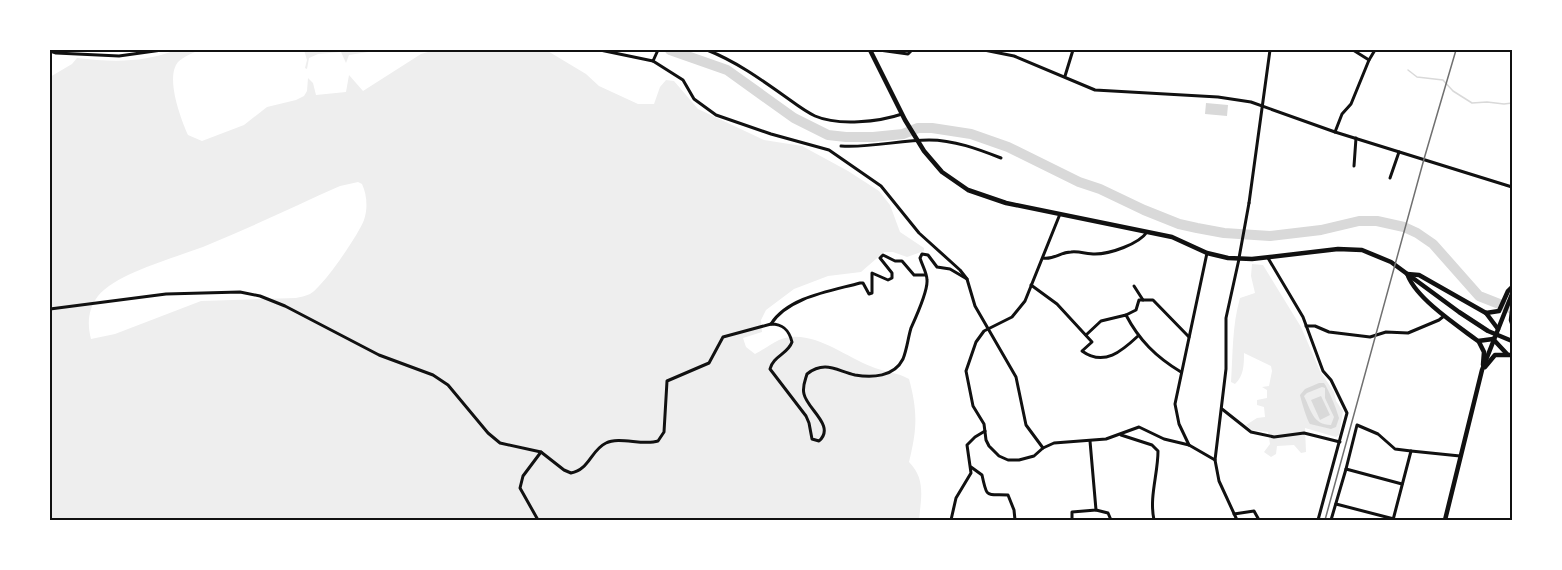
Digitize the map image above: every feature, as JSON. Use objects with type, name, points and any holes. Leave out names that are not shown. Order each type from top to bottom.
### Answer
[{"type":"main road","points":[[870,50],[905,120],[935,166],[968,190],[989,198],[1172,237],[1208,253],[1228,258],[1252,259],[1350,249],[1370,253],[1391,262],[1458,312],[1488,331],[1512,341]]},
{"type":"main road","points":[[1407,274],[1419,275],[1486,313],[1498,329]]},
{"type":"main road","points":[[1407,274],[1412,285],[1444,316],[1483,345],[1482,370]]},
{"type":"main road","points":[[1445,520],[1482,370],[1511,291]]},
{"type":"main road","points":[[1486,313],[1502,312]]},
{"type":"main road","points":[[1512,313],[1512,323]]},
{"type":"main road","points":[[1478,341],[1493,339]]},
{"type":"main road","points":[[1493,339],[1510,355]]},
{"type":"main road","points":[[1482,370],[1496,355],[1510,355]]},
{"type":"street","points":[[50,51],[105,56],[162,50]]},
{"type":"street","points":[[600,50],[654,59],[683,80],[694,99],[716,115],[833,152],[881,186],[919,233],[967,279],[975,306],[1016,377],[1026,425],[1043,448]]},
{"type":"street","points":[[654,59],[658,50]]},
{"type":"street","points":[[707,50],[734,61],[799,106],[819,117],[844,121],[866,121],[888,119],[902,114]]},
{"type":"street","points":[[879,50],[902,54],[908,54],[912,50]]},
{"type":"street","points":[[984,50],[1014,56],[1099,90],[1218,97],[1262,106],[1335,132],[1512,187]]},
{"type":"street","points":[[1065,76],[1073,50]]},
{"type":"street","points":[[1237,520],[1219,481],[1215,460],[1226,369],[1226,318],[1249,203],[1270,50]]},
{"type":"street","points":[[1353,50],[1369,60]]},
{"type":"street","points":[[1335,132],[1340,117],[1351,104],[1375,50]]},
{"type":"street","points":[[1354,166],[1356,138]]},
{"type":"street","points":[[841,146],[872,146],[917,140],[948,142],[972,147],[1001,159]]},
{"type":"street","points":[[1390,178],[1399,152]]},
{"type":"street","points":[[1060,214],[1024,301],[1012,317],[980,334],[966,371],[973,406],[984,424],[989,446],[1004,459],[1019,460],[1040,452],[1054,443],[1090,441],[1139,427],[1164,439],[1189,445],[1215,460]]},
{"type":"street","points":[[1042,258],[1052,259],[1070,252],[1105,253],[1137,242],[1147,232]]},
{"type":"street","points":[[1189,445],[1182,432],[1175,409],[1180,372],[1208,253]]},
{"type":"street","points":[[50,309],[166,294],[240,292],[255,294],[285,306],[379,355],[433,375],[448,385],[500,443],[541,452],[571,473],[584,468],[601,446],[608,442],[658,441],[664,432],[667,381],[709,363],[723,337],[771,324],[785,329],[792,342],[790,347],[771,363],[770,369],[806,416],[812,439],[819,441],[824,433],[824,425],[804,395],[803,386],[807,375],[818,368],[841,369],[859,375],[886,375],[893,371],[903,357],[927,282],[920,258],[922,254],[928,255],[937,267],[955,272],[967,279]]},
{"type":"street","points":[[771,324],[785,311],[803,300],[860,283],[863,283],[869,294],[872,294],[872,273],[885,280],[892,278],[892,273],[880,258],[881,256],[902,261],[914,275],[926,275]]},
{"type":"street","points":[[1267,256],[1303,317],[1323,371],[1331,380],[1347,413],[1318,520]]},
{"type":"street","points":[[1031,285],[1057,304],[1092,342],[1082,351],[1097,357],[1116,355],[1138,336]]},
{"type":"street","points":[[1134,286],[1143,300]]},
{"type":"street","points":[[1086,335],[1101,321],[1136,310],[1139,300],[1153,300],[1189,337]]},
{"type":"street","points":[[1126,315],[1138,336],[1158,357],[1180,372]]},
{"type":"street","points":[[1306,326],[1315,326],[1329,332],[1370,337],[1386,332],[1408,333],[1444,316]]},
{"type":"street","points":[[1222,409],[1251,432],[1274,437],[1304,433],[1340,442]]},
{"type":"street","points":[[1331,520],[1358,425],[1378,434],[1395,448],[1460,456]]},
{"type":"street","points":[[951,520],[956,498],[969,478],[971,466],[967,445],[975,436],[985,431]]},
{"type":"street","points":[[1120,434],[1126,438],[1152,445],[1158,451],[1152,506],[1154,520]]},
{"type":"street","points":[[1090,441],[1096,510]]},
{"type":"street","points":[[1336,504],[1393,520],[1411,451]]},
{"type":"street","points":[[538,520],[520,488],[523,476],[541,452]]},
{"type":"street","points":[[971,466],[982,475],[984,489],[989,494],[992,496],[1008,495],[1015,520]]},
{"type":"street","points":[[1346,469],[1402,484]]},
{"type":"street","points":[[1072,520],[1072,512],[1096,510],[1108,513],[1111,520]]},
{"type":"street","points":[[1234,514],[1254,511],[1258,520]]},
{"type":"shaded area","points":[[176,50],[199,50],[178,62],[173,78],[176,98],[188,135],[202,141],[244,125],[267,107],[304,96],[307,91],[308,78],[313,83],[316,95],[346,92],[349,75],[363,91],[421,54],[435,50],[546,50],[586,74],[599,86],[638,104],[654,104],[660,87],[666,80],[674,81],[698,109],[764,140],[802,146],[848,171],[879,191],[890,205],[900,232],[924,248],[924,251],[907,257],[893,252],[884,252],[861,272],[828,276],[794,289],[766,310],[761,320],[762,332],[743,338],[746,347],[755,354],[779,340],[802,337],[826,344],[870,366],[909,379],[914,401],[915,421],[909,462],[920,482],[919,520],[50,520],[50,77],[72,64],[77,58],[127,60]],"holes":[[[358,182],[362,184],[366,206],[361,227],[331,271],[310,294],[296,298],[201,301],[115,334],[91,339],[89,322],[92,306],[98,296],[120,279],[226,237],[340,186]]]},
{"type":"shaded area","points":[[304,50],[381,50],[349,55],[346,63],[341,52],[318,54],[309,58],[307,69],[305,68],[307,60]]},
{"type":"shaded area","points":[[1206,103],[1228,105],[1227,116],[1205,114]]},
{"type":"shaded area","points":[[1252,264],[1263,265],[1301,327],[1320,371],[1343,411],[1339,435],[1336,437],[1305,428],[1306,452],[1301,453],[1294,445],[1277,446],[1276,454],[1271,457],[1264,452],[1270,444],[1268,432],[1252,430],[1246,425],[1257,418],[1265,417],[1264,407],[1257,405],[1257,400],[1267,398],[1267,390],[1262,387],[1269,386],[1271,366],[1244,353],[1242,374],[1235,384],[1231,382],[1237,308],[1240,298],[1255,293],[1251,276]]},
{"type":"shaded area","points":[[1324,383],[1339,418],[1336,427],[1331,429],[1310,424],[1300,395],[1305,389]],"holes":[[[1322,387],[1325,388],[1325,398],[1334,417],[1331,425],[1316,420],[1304,396]]]},
{"type":"shaded area","points":[[1321,396],[1330,415],[1320,420],[1311,400]]},
{"type":"waterway","points":[[670,50],[727,70],[794,118],[828,135],[873,137],[903,134],[918,128],[971,134],[1008,147],[1079,182],[1179,224],[1224,233],[1270,236],[1321,230],[1359,221],[1377,221],[1404,227],[1433,244],[1479,296],[1512,309]]},
{"type":"waterway","points":[[1408,70],[1417,77],[1443,80],[1453,91],[1472,103],[1512,103]]},
{"type":"railway","points":[[1325,520],[1456,50]]}]
